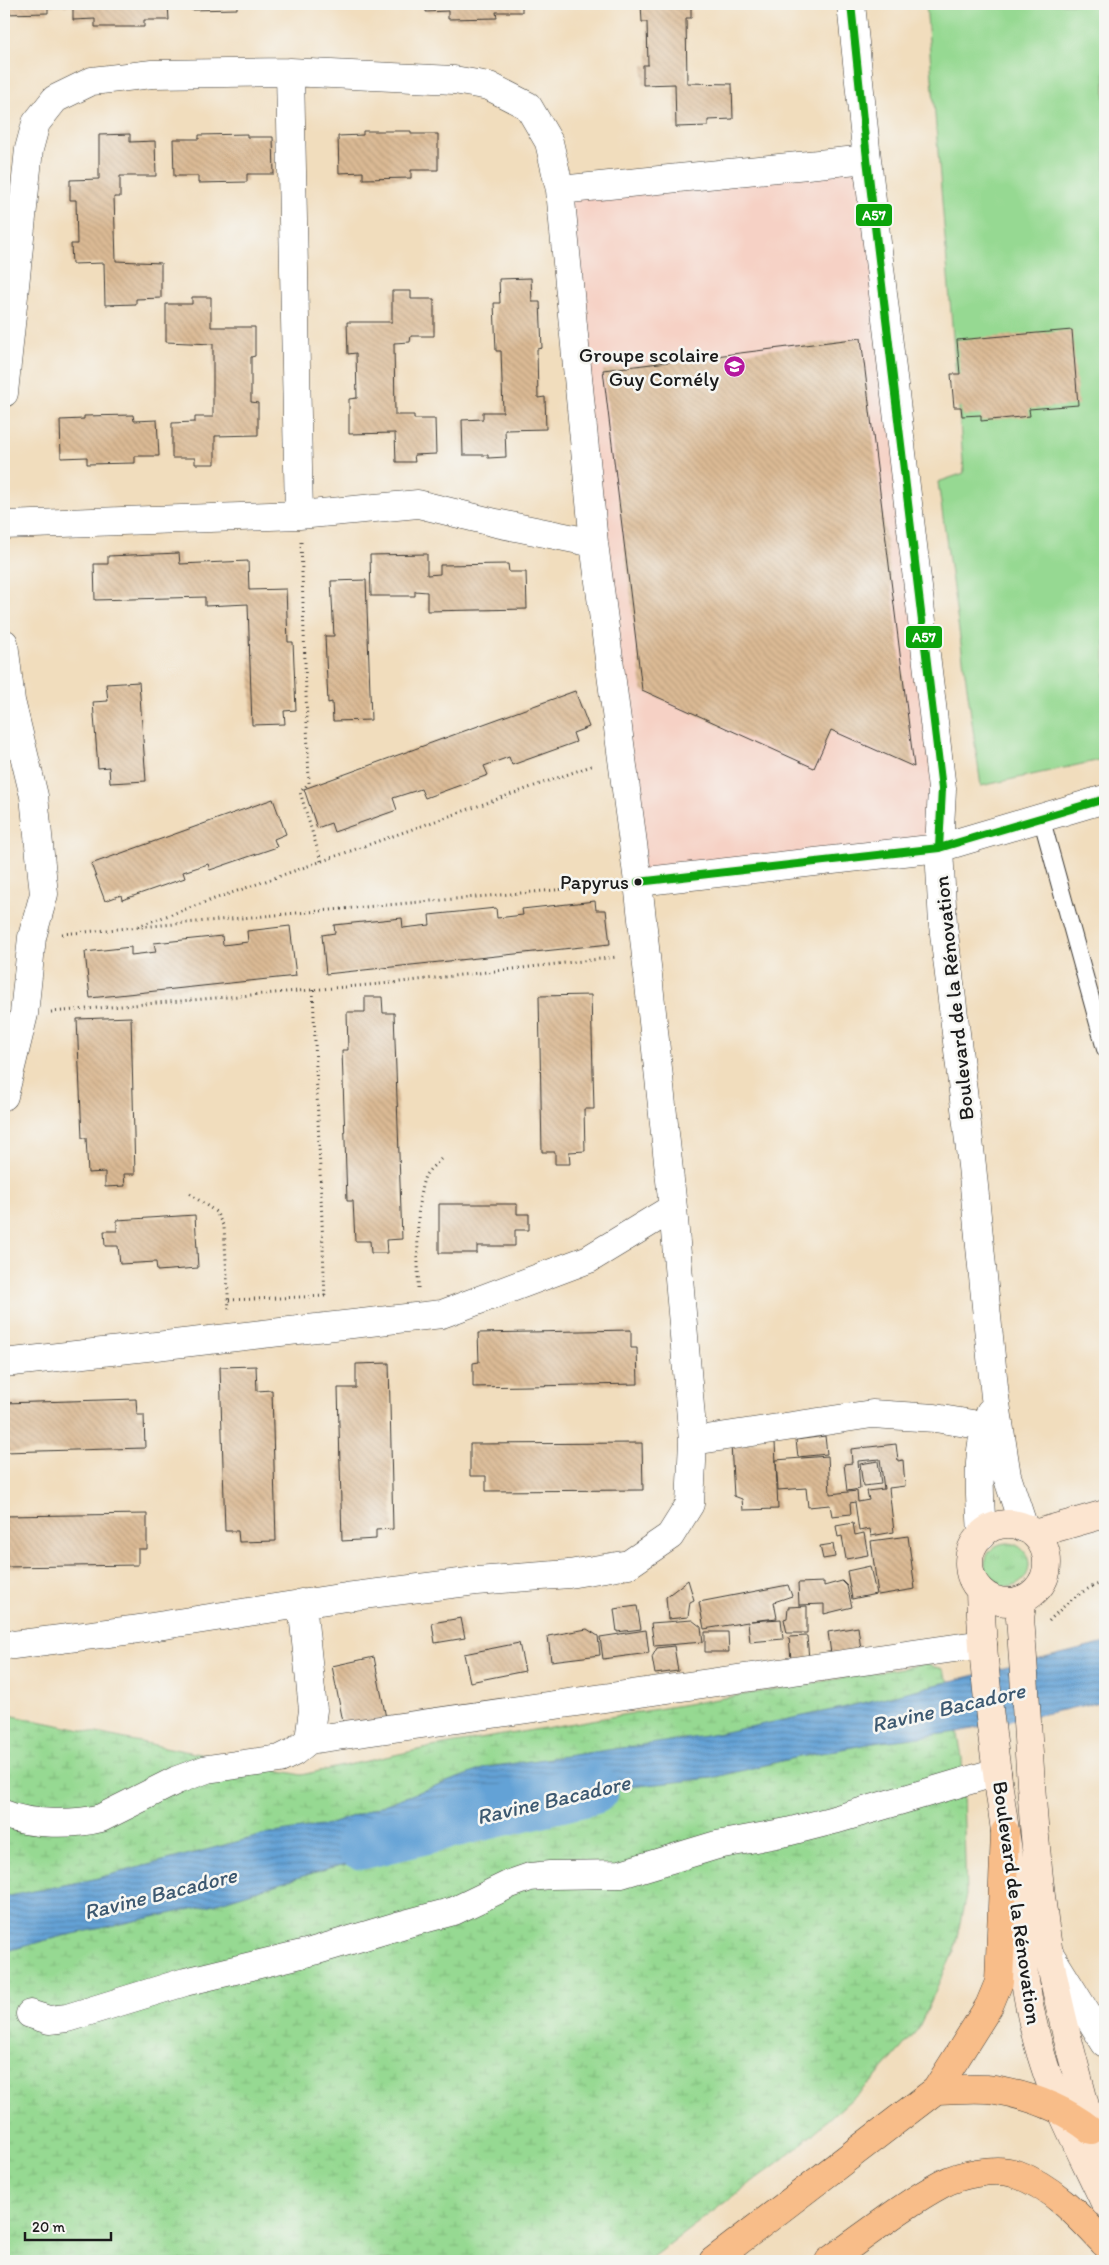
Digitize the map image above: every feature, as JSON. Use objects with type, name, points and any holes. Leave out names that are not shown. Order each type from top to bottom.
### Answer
[{"type":"highway","points":[[713,2261],[936,2090],[989,2006],[999,1982],[1005,1832]]},
{"type":"highway","points":[[936,2090],[994,2090],[1036,2100],[1061,2110],[1091,2130]]},
{"type":"highway","points":[[829,2261],[944,2183],[971,2173],[987,2172],[1014,2173],[1049,2190],[1081,2217],[1105,2244]]},
{"type":"main road","points":[[1095,1517],[1047,1568],[1042,1582],[1034,1592],[1030,1614],[1012,1602],[1000,1601],[989,1597],[973,1581],[970,1570],[972,1548],[982,1535],[996,1526],[1005,1524],[1029,1531],[1095,1517]]},
{"type":"main road","points":[[1029,1531],[1044,1546],[1047,1568]]},
{"type":"main road","name":"Boulevard de la Rénovation","points":[[980,1590],[982,1631],[997,1772],[1029,2005],[1044,2063],[1061,2110],[1105,2202]]},
{"type":"main road","name":"Boulevard de la Rénovation","points":[[1030,1614],[1030,1740],[1035,1835],[1049,1952],[1059,2008],[1105,2188]]},
{"type":"street","name":"Boulevard de la Rénovation","points":[[851,4],[867,159],[942,789],[939,848],[943,925],[972,1166],[995,1397],[1007,1476],[1029,1531]]},
{"type":"street","points":[[290,72],[299,515]]},
{"type":"street","points":[[4,393],[29,149],[36,123],[55,99],[92,81],[152,74],[290,72],[454,80],[489,86],[528,106],[549,142],[560,190],[594,544],[638,882],[673,1208],[693,1440],[690,1504],[670,1536],[629,1564],[569,1574],[476,1581],[302,1603],[132,1630],[14,1645],[4,1644]]},
{"type":"street","points":[[560,190],[867,159]]},
{"type":"street","points":[[4,525],[299,515],[418,504],[594,544]]},
{"type":"street","points":[[4,643],[11,700],[34,796],[44,894],[32,937],[24,1014],[4,1096]]},
{"type":"street","points":[[638,882],[939,848],[1105,798]]},
{"type":"street","points":[[4,1363],[442,1314],[589,1259],[673,1208]]},
{"type":"street","name":"Boulevard de la Rénovation","points":[[982,1535],[979,1480],[985,1426],[995,1397]]},
{"type":"street","points":[[693,1440],[872,1414],[934,1418],[985,1426]]},
{"type":"street","points":[[302,1603],[313,1710],[309,1740]]},
{"type":"street","points":[[4,1814],[24,1820],[90,1821],[102,1818],[177,1780],[207,1769],[280,1759],[294,1752],[309,1740],[982,1631]]},
{"type":"street","points":[[30,2014],[49,2020],[67,2018],[185,1982],[314,1951],[401,1925],[454,1912],[510,1884],[530,1878],[621,1874],[717,1845],[788,1832],[834,1820],[997,1772]]},
{"type":"street","points":[[1049,1952],[1105,2043]]},
{"type":"lane","points":[[1041,817],[1105,1049]]},
{"type":"path","points":[[299,515],[309,774],[309,783],[300,792],[321,861]]},
{"type":"path","points":[[133,928],[622,755]]},
{"type":"path","points":[[32,937],[638,882]]},
{"type":"path","points":[[24,1014],[313,990],[645,953]]},
{"type":"path","points":[[313,990],[326,1327]]},
{"type":"path","points":[[418,1316],[422,1189],[426,1174],[441,1159]]},
{"type":"path","points":[[190,1194],[216,1212],[224,1227],[231,1338]]},
{"type":"path","points":[[1030,1614],[1072,1600],[1085,1590],[1105,1582]]},
{"type":"shaded area","name":"Groupe scolaire Guy Cornély","points":[[867,159],[939,848],[638,882],[560,190]]},
{"type":"green space","points":[[926,4],[1105,4],[1105,759],[981,786],[938,482],[964,473]]},
{"type":"green space","points":[[1007,1543],[1019,1547],[1025,1553],[1029,1565],[1025,1577],[1019,1583],[1007,1587],[995,1583],[989,1577],[985,1565],[989,1553],[995,1547]]},
{"type":"green space","points":[[925,1664],[942,1669],[950,1683],[962,1759],[966,1895],[954,1951],[918,2029],[875,2078],[797,2148],[647,2261],[4,2261],[4,1714],[301,1775],[432,1747]]},
{"type":"water","points":[[1105,1643],[1105,1701],[958,1732],[874,1743],[794,1758],[712,1778],[630,1787],[524,1806],[425,1829],[414,1849],[329,1868],[211,1905],[54,1938],[4,1952],[4,1897],[94,1879],[267,1834],[328,1825],[488,1767],[706,1736],[842,1708]]},
{"type":"building","points":[[4,4],[168,4],[169,20],[144,20],[144,27],[95,27],[95,19],[73,20],[73,6],[48,6],[48,13],[4,14]]},
{"type":"building","points":[[190,4],[237,4],[237,9],[191,10]]},
{"type":"building","points":[[353,4],[385,4],[385,5],[353,6]]},
{"type":"building","points":[[426,4],[522,4],[522,12],[496,12],[497,18],[448,19],[448,11],[426,12]]},
{"type":"building","points":[[641,4],[691,4],[691,18],[686,18],[687,83],[732,84],[733,119],[708,120],[708,126],[676,127],[675,84],[643,85],[643,65],[648,65],[647,22],[642,22]]},
{"type":"building","points":[[363,131],[411,131],[411,134],[438,134],[438,170],[411,170],[411,178],[363,179],[363,172],[339,173],[338,136],[363,135]]},
{"type":"building","points":[[130,134],[130,142],[155,141],[156,176],[120,176],[120,197],[114,197],[116,261],[161,263],[161,298],[136,299],[136,304],[105,305],[104,263],[72,264],[71,244],[77,244],[76,200],[70,200],[70,180],[99,179],[99,135]]},
{"type":"building","points":[[247,134],[247,137],[273,137],[274,174],[247,174],[247,182],[198,183],[198,176],[174,176],[173,139],[199,139],[199,135]]},
{"type":"building","points":[[531,278],[532,302],[540,302],[542,348],[537,349],[538,398],[545,397],[546,429],[505,430],[506,457],[488,458],[488,455],[463,455],[462,420],[483,419],[483,412],[503,412],[501,351],[496,351],[494,303],[500,303],[499,279]]},
{"type":"building","points":[[392,291],[411,291],[411,299],[434,299],[434,336],[411,336],[410,342],[394,343],[395,415],[414,415],[414,419],[435,419],[436,454],[414,455],[415,462],[396,462],[395,433],[349,434],[349,399],[357,398],[356,353],[348,354],[347,322],[392,322]]},
{"type":"building","points":[[192,297],[211,297],[211,327],[255,327],[255,356],[251,357],[251,402],[258,403],[258,435],[215,436],[215,464],[195,464],[195,458],[172,458],[172,423],[195,422],[195,417],[213,417],[213,344],[166,342],[166,304],[192,304]]},
{"type":"building","points":[[1072,330],[1078,405],[1029,409],[1030,416],[981,421],[981,415],[962,416],[961,407],[954,407],[951,374],[960,374],[957,340]]},
{"type":"building","points":[[861,338],[914,767],[831,730],[814,768],[642,690],[603,370]]},
{"type":"building","points":[[133,415],[134,421],[157,420],[159,456],[135,456],[135,463],[87,464],[87,457],[61,458],[60,420],[84,419],[84,416]]},
{"type":"building","points":[[179,553],[180,564],[248,561],[249,590],[286,589],[288,642],[293,642],[296,710],[284,711],[285,724],[252,725],[248,604],[205,606],[205,597],[95,600],[94,564],[108,564],[108,556]]},
{"type":"building","points":[[427,554],[427,575],[440,574],[440,565],[508,564],[509,572],[526,572],[527,609],[427,611],[427,592],[415,591],[415,596],[371,596],[370,555]]},
{"type":"building","points":[[366,580],[371,720],[333,721],[332,702],[328,703],[325,636],[334,636],[331,581]]},
{"type":"building","points":[[139,682],[146,781],[110,783],[109,767],[98,768],[93,702],[108,701],[106,684]]},
{"type":"building","points":[[575,691],[589,727],[573,733],[576,742],[512,765],[509,757],[484,766],[488,775],[425,798],[421,789],[393,798],[397,810],[334,832],[331,823],[317,828],[304,789]]},
{"type":"building","points":[[273,799],[286,834],[274,839],[277,847],[210,870],[208,864],[183,872],[185,878],[122,900],[121,895],[105,901],[91,864]]},
{"type":"building","points":[[595,901],[596,910],[606,910],[610,944],[326,974],[322,935],[335,933],[334,925],[402,918],[403,928],[430,925],[429,915],[496,908],[497,918],[523,915],[522,909]]},
{"type":"building","points":[[290,926],[296,976],[90,998],[85,952],[131,947],[131,955],[156,952],[154,943],[222,936],[223,945],[248,942],[247,931]]},
{"type":"building","points":[[591,995],[594,1109],[584,1109],[585,1151],[569,1152],[570,1164],[555,1164],[555,1152],[542,1152],[539,996]]},
{"type":"building","points":[[365,997],[382,997],[383,1013],[394,1013],[402,1239],[386,1240],[387,1253],[371,1253],[370,1241],[355,1241],[353,1201],[347,1201],[342,1050],[348,1050],[347,1012],[365,1012]]},
{"type":"building","points":[[131,1017],[135,1174],[124,1174],[125,1186],[105,1187],[105,1172],[88,1173],[86,1138],[82,1138],[77,1019]]},
{"type":"building","points":[[439,1204],[517,1204],[517,1214],[529,1214],[529,1230],[515,1230],[515,1246],[477,1246],[477,1253],[439,1253]]},
{"type":"building","points":[[195,1215],[198,1268],[157,1271],[156,1262],[120,1264],[118,1246],[105,1246],[104,1231],[117,1231],[117,1220]]},
{"type":"building","points":[[631,1330],[631,1348],[637,1348],[638,1384],[473,1387],[473,1363],[479,1362],[478,1333]]},
{"type":"building","points":[[389,1363],[393,1529],[376,1530],[376,1539],[342,1541],[338,1388],[356,1388],[356,1364]]},
{"type":"building","points":[[256,1366],[257,1391],[272,1390],[276,1541],[239,1542],[238,1531],[225,1531],[220,1367]]},
{"type":"building","points":[[136,1399],[137,1415],[144,1415],[145,1448],[4,1452],[4,1403]]},
{"type":"building","points":[[825,1436],[827,1454],[798,1457],[796,1440]]},
{"type":"building","points":[[775,1442],[778,1509],[743,1510],[742,1499],[734,1496],[731,1444]]},
{"type":"building","points":[[642,1443],[643,1490],[486,1491],[486,1476],[470,1476],[470,1444]]},
{"type":"building","points":[[896,1444],[898,1461],[903,1460],[905,1486],[889,1488],[894,1532],[871,1536],[870,1529],[859,1531],[855,1502],[850,1503],[851,1514],[832,1516],[830,1505],[808,1507],[806,1488],[778,1490],[776,1460],[828,1456],[830,1494],[857,1491],[858,1502],[869,1500],[867,1491],[884,1489],[880,1459],[858,1461],[860,1489],[847,1491],[844,1464],[852,1463],[851,1449]]},
{"type":"building","points":[[878,1461],[881,1484],[863,1486],[860,1464]]},
{"type":"building","points":[[147,1514],[147,1549],[138,1549],[138,1565],[4,1567],[4,1516]]},
{"type":"building","points":[[853,1523],[855,1535],[864,1533],[868,1555],[846,1559],[842,1536],[838,1537],[836,1526]]},
{"type":"building","points":[[908,1536],[915,1589],[878,1595],[871,1541]]},
{"type":"building","points":[[833,1544],[835,1557],[823,1559],[820,1546]]},
{"type":"building","points":[[870,1566],[876,1594],[852,1599],[847,1571]]},
{"type":"building","points":[[688,1580],[694,1600],[690,1602],[688,1617],[668,1619],[666,1597]]},
{"type":"building","points":[[842,1581],[847,1586],[852,1607],[824,1614],[824,1604],[799,1605],[798,1583],[824,1582],[824,1586]]},
{"type":"building","points":[[788,1585],[792,1596],[774,1602],[777,1618],[751,1621],[781,1619],[783,1639],[750,1642],[748,1622],[704,1629],[699,1602]]},
{"type":"building","points":[[637,1606],[641,1629],[617,1632],[614,1609]]},
{"type":"building","points":[[807,1606],[807,1633],[787,1633],[784,1619],[787,1618],[788,1607]]},
{"type":"building","points":[[461,1618],[465,1638],[435,1643],[432,1623]]},
{"type":"building","points":[[692,1620],[701,1627],[703,1642],[654,1646],[651,1623]]},
{"type":"building","points":[[858,1627],[861,1650],[831,1654],[828,1632]]},
{"type":"building","points":[[587,1629],[598,1636],[600,1655],[551,1661],[548,1636]]},
{"type":"building","points":[[646,1630],[649,1653],[603,1659],[600,1637]]},
{"type":"building","points":[[705,1632],[728,1632],[729,1652],[705,1652]]},
{"type":"building","points":[[807,1636],[809,1659],[791,1660],[789,1637]]},
{"type":"building","points":[[519,1643],[525,1671],[470,1682],[464,1654]]},
{"type":"building","points":[[674,1646],[678,1671],[655,1674],[652,1657],[657,1648]]},
{"type":"building","points":[[374,1657],[386,1718],[344,1727],[332,1666]]},
{"type":"waterway","name":"Ravine Bacadore","points":[[361,1844],[593,1789]]},
{"type":"transit line","name":"A57","points":[[851,4],[867,159],[942,789],[939,848]]},
{"type":"transit line","name":"A57","points":[[638,882],[939,848],[1105,799]]},
{"type":"place","name":"Groupe scolaire Guy Cornély","points":[[735,367]]},
{"type":"place","name":"Papyrus","points":[[638,882]]}]
